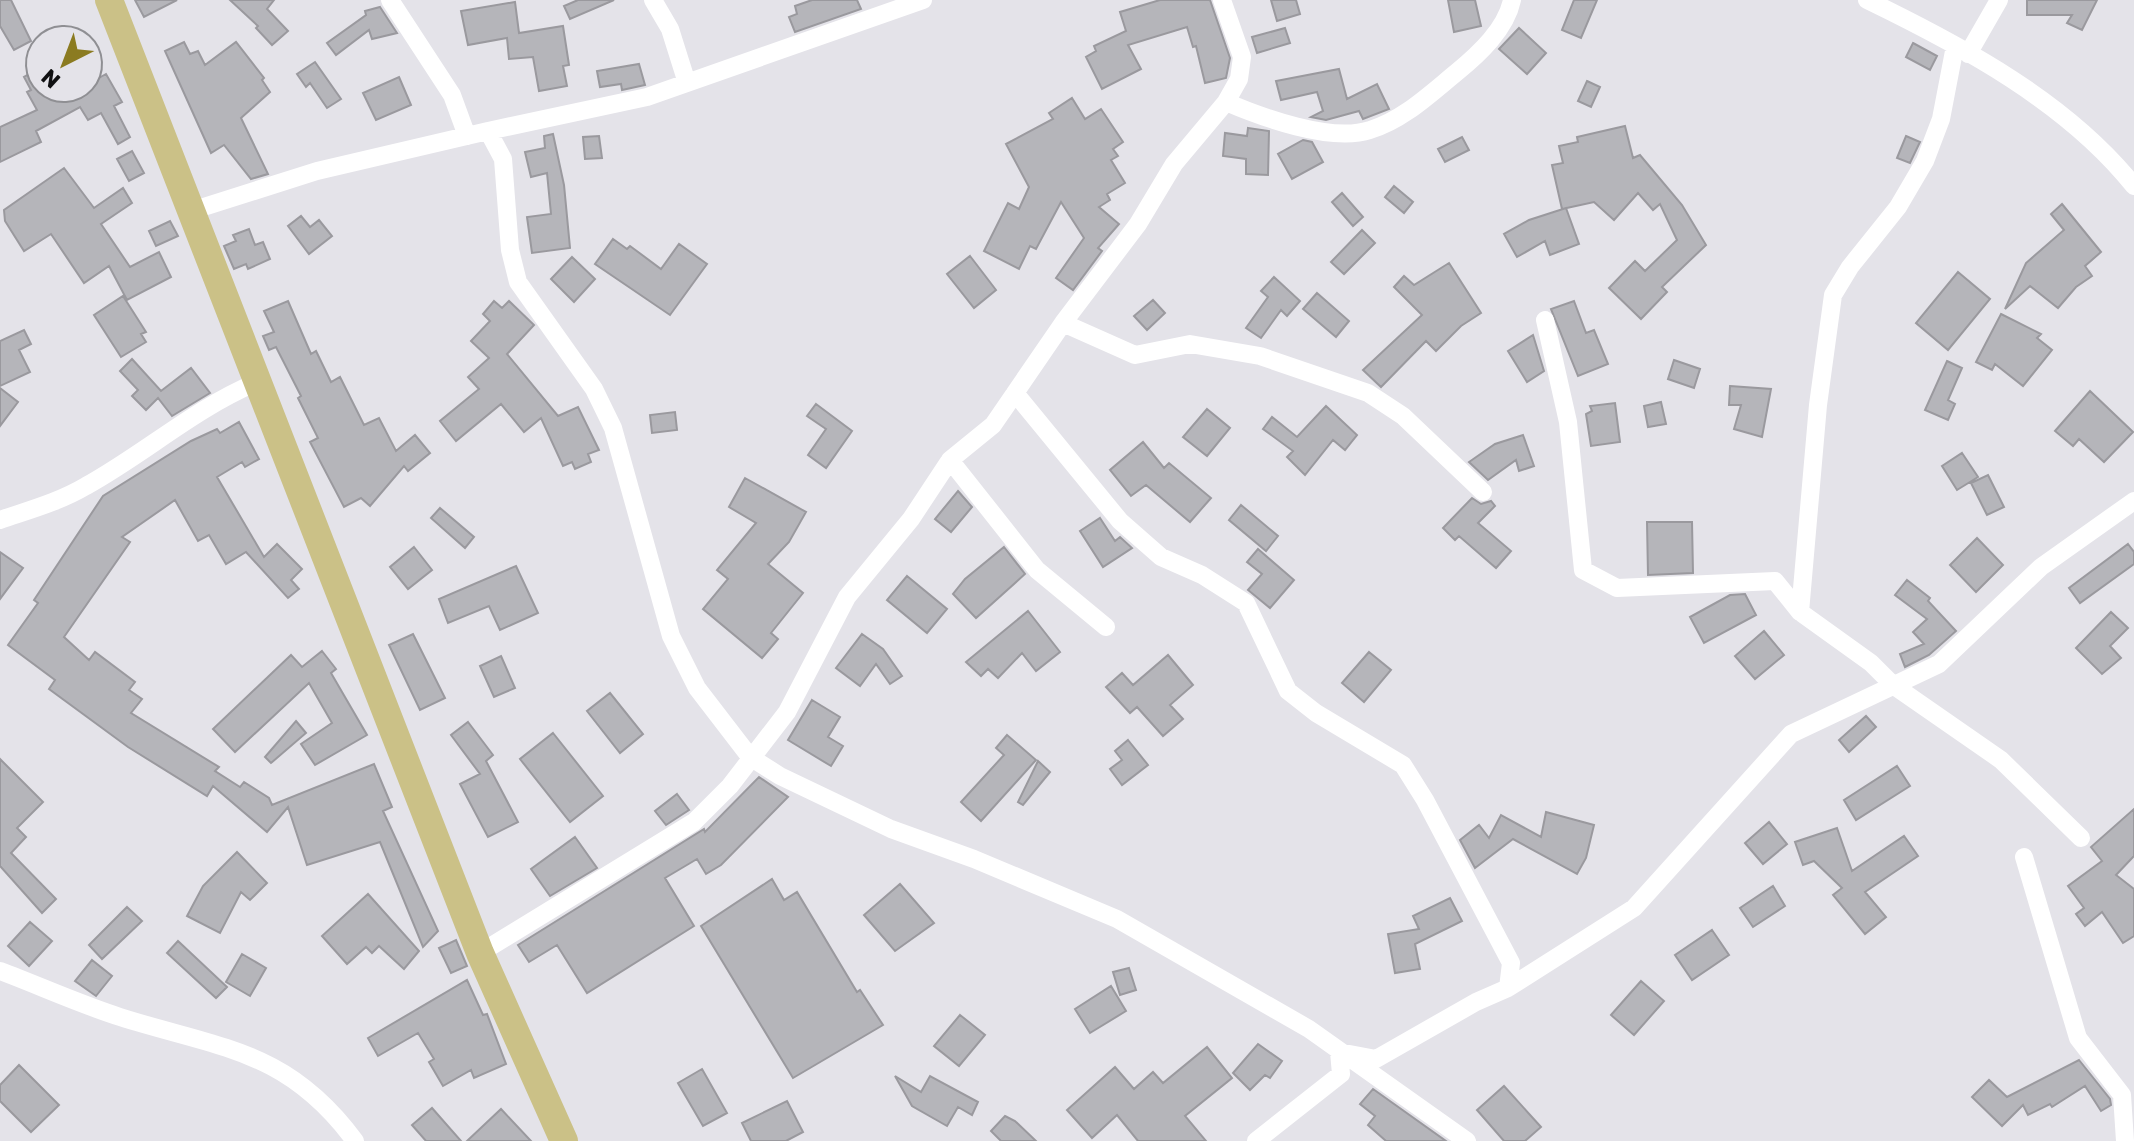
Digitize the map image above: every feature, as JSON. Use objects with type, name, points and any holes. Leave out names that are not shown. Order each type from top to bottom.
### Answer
[{"type":"main road","points":[[109,0],[255,383],[335,574],[480,953],[564,1141]]},
{"type":"street","points":[[390,0],[452,95],[467,136]]},
{"type":"street","points":[[653,0],[670,29],[687,83]]},
{"type":"street","points":[[191,211],[317,171],[647,97],[923,0]]},
{"type":"street","points":[[480,953],[694,822],[730,786],[787,712],[847,597],[911,519],[950,460],[993,425],[1063,323],[1138,224],[1174,164],[1226,102],[1239,79],[1242,57],[1222,0]]},
{"type":"street","points":[[1226,102],[1277,124],[1321,130],[1367,131],[1410,111],[1472,60],[1499,29],[1512,0]]},
{"type":"street","points":[[1867,0],[1961,50],[2029,92],[2076,129],[2134,186]]},
{"type":"street","points":[[1800,612],[1818,405],[1833,295],[1850,267],[1898,207],[1925,161],[1961,50],[1999,0]]},
{"type":"street","points":[[488,131],[503,159],[510,250],[518,282],[594,389],[613,428],[671,636],[697,688],[750,757],[780,776],[891,829],[974,859],[1117,919],[1309,1029],[1467,1141]]},
{"type":"street","points":[[1545,320],[1568,422],[1583,570],[1617,588],[1775,581],[1800,612],[1871,663],[1893,685],[2001,760],[2081,838]]},
{"type":"street","points":[[1063,323],[1135,355],[1190,344],[1260,356],[1368,393],[1403,416],[1483,492]]},
{"type":"street","points":[[0,520],[57,501],[87,486],[228,394],[255,383]]},
{"type":"street","points":[[1015,393],[1120,521],[1161,557],[1202,575],[1246,603],[1288,691],[1316,713],[1403,765],[1425,800],[1511,963],[1508,988]]},
{"type":"street","points":[[950,460],[1037,570],[1106,627]]},
{"type":"street","points":[[1339,1052],[1376,1059],[1476,1002],[1508,988],[1634,908],[1791,734],[1939,664],[2041,567],[2134,501]]},
{"type":"street","points":[[2024,857],[2078,1038],[2122,1095],[2125,1141]]},
{"type":"street","points":[[0,971],[115,1015],[271,1064],[300,1081],[332,1109],[355,1141]]},
{"type":"street","points":[[1256,1141],[1341,1074],[1339,1052]]},
{"type":"building","points":[[0,0],[11,0],[24,27],[24,45],[14,50],[0,26]]},
{"type":"building","points":[[135,0],[177,0],[144,17]]},
{"type":"building","points":[[230,0],[274,0],[267,9],[288,31],[272,45],[256,28],[258,26]]},
{"type":"building","points":[[578,0],[614,0],[570,19],[564,6]]},
{"type":"building","points":[[812,0],[857,0],[861,9],[795,32],[789,17],[797,14],[795,6]]},
{"type":"building","points":[[1160,0],[1210,0],[1230,58],[1226,78],[1205,83],[1196,46],[1193,47],[1187,27],[1128,45],[1141,69],[1102,89],[1086,57],[1096,51],[1094,46],[1126,31],[1120,12]]},
{"type":"building","points":[[1271,0],[1296,0],[1300,14],[1277,21]]},
{"type":"building","points":[[1448,0],[1475,0],[1481,26],[1454,32]]},
{"type":"building","points":[[1574,0],[1597,0],[1581,38],[1562,30]]},
{"type":"building","points":[[2027,0],[2097,0],[2082,30],[2067,23],[2072,15],[2027,15]]},
{"type":"building","points":[[515,2],[519,33],[563,26],[569,65],[563,66],[567,86],[539,91],[533,57],[509,59],[507,38],[468,45],[461,11]]},
{"type":"building","points":[[380,7],[397,33],[372,39],[369,30],[336,55],[327,43],[366,15],[365,11]]},
{"type":"building","points":[[1285,28],[1290,43],[1257,53],[1252,37]]},
{"type":"building","points":[[1519,28],[1546,53],[1527,74],[1499,49]]},
{"type":"building","points":[[184,42],[190,54],[198,51],[205,65],[236,42],[264,78],[262,80],[270,92],[241,118],[268,174],[251,179],[224,145],[211,153],[165,51]]},
{"type":"building","points":[[1913,43],[1937,56],[1930,70],[1906,57]]},
{"type":"building","points":[[315,62],[341,99],[327,108],[310,83],[306,87],[297,74]]},
{"type":"building","points":[[639,64],[645,85],[622,90],[621,84],[600,87],[597,71]]},
{"type":"building","points":[[1339,69],[1347,99],[1377,84],[1389,109],[1363,119],[1359,111],[1326,120],[1311,117],[1323,111],[1317,92],[1281,100],[1276,81]]},
{"type":"building","points":[[106,74],[122,102],[114,106],[130,137],[118,144],[101,113],[88,120],[80,107],[36,131],[41,142],[0,162],[0,127],[37,110],[34,104],[104,104]]},
{"type":"building","points":[[399,77],[411,105],[376,120],[363,93]]},
{"type":"building","points":[[1587,81],[1600,87],[1591,107],[1578,101]]},
{"type":"building","points":[[1072,98],[1085,119],[1101,109],[1123,142],[1113,149],[1118,156],[1111,160],[1125,183],[1107,194],[1110,200],[1099,207],[1119,224],[1098,248],[1102,251],[1073,290],[1056,278],[1084,238],[1061,202],[1036,249],[1030,246],[1019,269],[984,251],[1008,203],[1019,209],[1029,187],[1006,144],[1053,119],[1049,113]]},
{"type":"building","points":[[1625,126],[1633,158],[1640,155],[1682,205],[1706,245],[1662,287],[1667,292],[1641,319],[1609,288],[1635,261],[1645,271],[1677,240],[1660,204],[1653,210],[1638,193],[1614,220],[1594,202],[1562,209],[1552,165],[1563,163],[1559,146],[1578,142],[1577,137]]},
{"type":"building","points":[[1248,128],[1269,131],[1268,175],[1246,174],[1246,159],[1223,156],[1225,133],[1247,136]]},
{"type":"building","points":[[553,134],[564,185],[570,248],[532,253],[527,217],[551,214],[547,173],[531,177],[525,152],[545,148],[544,136]]},
{"type":"building","points":[[599,136],[602,158],[585,159],[583,137]]},
{"type":"building","points":[[1906,136],[1920,142],[1910,163],[1897,158]]},
{"type":"building","points":[[1462,137],[1469,150],[1445,162],[1438,149]]},
{"type":"building","points":[[1303,140],[1312,142],[1323,162],[1292,179],[1278,154]]},
{"type":"building","points":[[132,151],[144,173],[129,181],[117,159]]},
{"type":"building","points":[[64,168],[94,208],[123,188],[132,203],[101,224],[130,267],[159,252],[171,277],[127,300],[109,266],[84,283],[51,234],[24,251],[5,221],[4,210]]},
{"type":"building","points":[[1394,186],[1413,202],[1404,213],[1385,197]]},
{"type":"building","points":[[1342,193],[1363,217],[1353,226],[1332,202]]},
{"type":"building","points":[[2062,204],[2101,252],[2085,266],[2092,276],[2076,287],[2058,308],[2030,286],[2005,309],[2026,263],[2064,230],[2051,214]]},
{"type":"building","points":[[1566,208],[1579,244],[1550,255],[1545,241],[1517,257],[1504,234],[1529,220]]},
{"type":"building","points":[[301,216],[310,227],[319,220],[332,236],[309,254],[288,226]]},
{"type":"building","points":[[170,221],[178,236],[156,246],[149,231]]},
{"type":"building","points":[[249,229],[255,245],[263,242],[270,259],[248,269],[246,264],[234,269],[224,246],[236,241],[233,235]]},
{"type":"building","points":[[1362,230],[1375,243],[1344,274],[1331,262]]},
{"type":"building","points":[[613,239],[627,249],[630,246],[661,269],[679,244],[707,264],[670,315],[595,264]]},
{"type":"building","points":[[970,256],[996,290],[974,308],[947,274]]},
{"type":"building","points":[[572,257],[595,279],[574,302],[551,279]]},
{"type":"building","points":[[1449,263],[1481,313],[1461,326],[1436,351],[1426,341],[1381,387],[1363,370],[1422,315],[1394,287],[1404,276],[1414,285]]},
{"type":"building","points":[[1958,272],[1990,299],[1948,350],[1916,323]]},
{"type":"building","points":[[1274,277],[1300,301],[1287,316],[1281,310],[1261,338],[1246,328],[1268,297],[1261,291]]},
{"type":"building","points":[[1317,293],[1349,321],[1336,337],[1303,309]]},
{"type":"building","points":[[123,296],[146,332],[141,334],[146,342],[121,357],[94,315]]},
{"type":"building","points":[[1153,300],[1165,313],[1147,330],[1134,316]]},
{"type":"building","points":[[288,301],[311,354],[316,351],[331,382],[340,377],[364,425],[379,418],[396,451],[415,435],[430,453],[408,471],[404,466],[370,506],[361,498],[344,507],[310,442],[318,438],[298,398],[301,396],[276,347],[269,350],[263,336],[274,332],[264,311]]},
{"type":"building","points":[[494,301],[502,308],[509,301],[534,325],[507,354],[558,416],[578,407],[599,450],[588,454],[591,462],[575,469],[572,462],[563,466],[541,418],[524,432],[501,404],[456,441],[440,421],[479,389],[468,377],[489,358],[471,341],[490,321],[483,314]]},
{"type":"building","points":[[1574,301],[1586,333],[1594,330],[1608,364],[1578,376],[1551,309]]},
{"type":"building","points":[[2001,314],[2041,334],[2037,338],[2052,350],[2023,386],[1995,364],[1992,370],[1976,362]]},
{"type":"building","points":[[24,330],[31,344],[19,350],[30,372],[0,386],[0,341]]},
{"type":"building","points":[[1533,335],[1544,371],[1527,382],[1508,351]]},
{"type":"building","points":[[132,359],[161,391],[191,368],[210,393],[172,416],[158,398],[146,410],[132,396],[138,390],[120,371]]},
{"type":"building","points":[[1674,360],[1700,369],[1694,388],[1668,379]]},
{"type":"building","points":[[1947,361],[1962,368],[1948,400],[1955,404],[1948,420],[1925,410]]},
{"type":"building","points":[[1730,386],[1771,389],[1762,437],[1734,429],[1741,405],[1729,405]]},
{"type":"building","points":[[0,388],[18,402],[0,426]]},
{"type":"building","points":[[2090,391],[2133,432],[2104,462],[2079,439],[2073,446],[2055,431]]},
{"type":"building","points":[[1661,402],[1666,424],[1648,427],[1644,406]]},
{"type":"building","points":[[1615,403],[1620,442],[1591,446],[1586,414],[1592,411],[1590,406]]},
{"type":"building","points":[[816,404],[852,431],[826,468],[808,455],[826,429],[807,416]]},
{"type":"building","points":[[1326,406],[1357,435],[1345,450],[1333,440],[1305,475],[1287,457],[1293,451],[1263,429],[1272,417],[1297,437]]},
{"type":"building","points":[[1207,409],[1230,428],[1207,456],[1183,437]]},
{"type":"building","points":[[675,412],[677,430],[652,433],[650,415]]},
{"type":"building","points":[[239,422],[259,459],[245,467],[242,462],[217,477],[264,557],[277,544],[302,569],[291,580],[299,589],[288,598],[246,552],[226,564],[209,535],[198,541],[175,500],[122,537],[130,542],[64,637],[89,660],[95,652],[135,682],[129,690],[142,699],[131,713],[219,767],[215,771],[240,787],[244,782],[269,798],[272,805],[374,764],[392,807],[383,811],[438,931],[423,947],[380,842],[307,865],[288,807],[267,832],[213,786],[207,796],[128,747],[49,689],[55,680],[8,645],[38,603],[34,600],[103,496],[191,441],[217,429],[220,433]]},
{"type":"building","points":[[1523,435],[1534,466],[1519,471],[1516,460],[1488,480],[1469,462],[1495,444]]},
{"type":"building","points":[[1143,442],[1164,468],[1169,463],[1211,498],[1190,522],[1146,485],[1131,496],[1110,470]]},
{"type":"building","points":[[1962,453],[1978,477],[1957,490],[1942,466]]},
{"type":"building","points":[[1988,475],[2004,507],[1987,515],[1971,483]]},
{"type":"building","points":[[745,478],[806,512],[789,542],[768,564],[803,593],[771,633],[778,639],[762,658],[703,609],[728,579],[717,570],[756,523],[729,507]]},
{"type":"building","points":[[958,491],[972,507],[951,532],[935,519]]},
{"type":"building","points":[[1472,498],[1481,504],[1491,501],[1495,506],[1478,523],[1511,551],[1496,568],[1459,536],[1455,540],[1443,528]]},
{"type":"building","points":[[1241,505],[1278,536],[1266,551],[1229,520]]},
{"type":"building","points":[[440,508],[474,537],[465,548],[431,518]]},
{"type":"building","points":[[1100,518],[1115,541],[1120,537],[1132,548],[1103,567],[1080,531]]},
{"type":"building","points":[[1647,522],[1692,522],[1693,573],[1648,575]]},
{"type":"building","points":[[1977,538],[2003,565],[1976,592],[1950,565]]},
{"type":"building","points":[[2128,544],[2134,552],[2134,564],[2080,603],[2069,588]]},
{"type":"building","points":[[414,547],[432,570],[408,589],[390,567]]},
{"type":"building","points":[[1004,547],[1025,574],[976,618],[953,594],[965,579]]},
{"type":"building","points":[[1258,549],[1294,580],[1270,608],[1248,590],[1262,574],[1247,562]]},
{"type":"building","points":[[0,552],[23,568],[0,599]]},
{"type":"building","points":[[516,566],[538,613],[500,630],[489,606],[448,623],[439,599]]},
{"type":"building","points":[[907,576],[947,609],[927,633],[887,600]]},
{"type":"building","points":[[1907,580],[1930,598],[1928,601],[1956,631],[1929,655],[1905,667],[1900,654],[1924,644],[1913,632],[1927,619],[1895,595]]},
{"type":"building","points":[[1745,594],[1756,615],[1704,643],[1690,617],[1730,595]]},
{"type":"building","points":[[1028,611],[1060,652],[1036,671],[1022,653],[998,678],[988,669],[981,676],[966,662]]},
{"type":"building","points":[[2111,612],[2128,628],[2110,646],[2121,658],[2102,674],[2076,648]]},
{"type":"building","points":[[1764,631],[1784,655],[1755,679],[1735,656]]},
{"type":"building","points":[[413,634],[445,698],[420,710],[389,645]]},
{"type":"building","points":[[862,634],[883,649],[902,676],[890,684],[876,664],[860,686],[836,668]]},
{"type":"building","points":[[322,651],[336,669],[331,673],[367,735],[315,765],[301,744],[332,723],[309,683],[235,752],[213,729],[291,655],[302,667]]},
{"type":"building","points":[[1369,652],[1391,670],[1364,702],[1342,683]]},
{"type":"building","points":[[1168,655],[1193,685],[1170,705],[1183,719],[1163,736],[1137,707],[1130,713],[1106,687],[1122,673],[1133,685]]},
{"type":"building","points":[[501,656],[515,688],[494,697],[480,666]]},
{"type":"building","points":[[610,693],[643,734],[620,753],[587,711]]},
{"type":"building","points":[[812,700],[840,717],[828,737],[843,746],[831,766],[788,740]]},
{"type":"building","points":[[1866,716],[1876,727],[1849,752],[1839,740]]},
{"type":"building","points":[[296,721],[306,733],[271,763],[265,757]]},
{"type":"building","points":[[468,722],[493,755],[486,761],[518,822],[488,837],[460,784],[480,774],[451,735]]},
{"type":"building","points":[[553,733],[603,796],[570,822],[520,759]]},
{"type":"building","points":[[1007,735],[1036,760],[981,821],[961,802],[1004,755],[996,748]]},
{"type":"building","points":[[1128,740],[1148,765],[1122,785],[1110,769],[1122,760],[1115,751]]},
{"type":"building","points":[[0,759],[43,802],[17,828],[26,837],[11,853],[56,899],[42,913],[0,866]]},
{"type":"building","points":[[1038,761],[1050,772],[1023,805],[1018,802]]},
{"type":"building","points":[[1897,766],[1910,786],[1856,820],[1844,800]]},
{"type":"building","points":[[759,777],[788,797],[721,865],[706,874],[697,859],[665,878],[694,926],[587,993],[557,945],[529,962],[518,945],[704,829],[705,832]]},
{"type":"building","points":[[677,794],[689,810],[666,825],[655,811]]},
{"type":"building","points":[[2134,809],[2134,856],[2116,875],[2134,889],[2134,936],[2123,943],[2102,912],[2085,926],[2076,914],[2084,908],[2068,886],[2102,861],[2091,847]]},
{"type":"building","points":[[1546,812],[1594,825],[1586,858],[1577,874],[1513,839],[1475,868],[1460,840],[1479,825],[1489,838],[1501,815],[1541,837]]},
{"type":"building","points":[[1769,822],[1787,844],[1763,864],[1745,843]]},
{"type":"building","points":[[1837,828],[1852,871],[1904,836],[1918,856],[1865,892],[1886,917],[1865,934],[1833,895],[1842,888],[1814,861],[1803,865],[1795,842]]},
{"type":"building","points":[[575,837],[597,868],[550,896],[531,869]]},
{"type":"building","points":[[237,852],[267,883],[250,900],[241,892],[220,933],[187,916],[203,886]]},
{"type":"building","points":[[772,879],[784,900],[797,892],[857,992],[860,990],[883,1025],[793,1078],[701,926]]},
{"type":"building","points":[[900,884],[934,923],[895,951],[864,915]]},
{"type":"building","points":[[1773,886],[1785,906],[1753,927],[1740,908]]},
{"type":"building","points":[[368,894],[419,951],[404,969],[379,946],[372,953],[366,947],[347,964],[322,936]]},
{"type":"building","points":[[1450,898],[1462,921],[1415,944],[1420,969],[1395,973],[1388,934],[1419,929],[1413,916]]},
{"type":"building","points":[[127,907],[142,921],[102,959],[89,945]]},
{"type":"building","points":[[30,922],[52,941],[29,966],[8,946]]},
{"type":"building","points":[[1712,930],[1729,955],[1692,980],[1675,955]]},
{"type":"building","points":[[456,940],[467,966],[451,973],[439,948]]},
{"type":"building","points":[[178,941],[227,987],[216,998],[167,953]]},
{"type":"building","points":[[242,954],[266,968],[250,996],[226,982]]},
{"type":"building","points":[[92,960],[112,976],[96,996],[75,981]]},
{"type":"building","points":[[1129,968],[1136,990],[1120,995],[1113,972]]},
{"type":"building","points":[[467,980],[483,1015],[487,1014],[506,1064],[474,1078],[471,1070],[443,1086],[429,1062],[434,1059],[418,1033],[378,1056],[368,1038]]},
{"type":"building","points":[[1641,981],[1664,1001],[1634,1035],[1611,1015]]},
{"type":"building","points":[[1111,986],[1126,1011],[1090,1033],[1075,1009]]},
{"type":"building","points":[[960,1015],[985,1035],[959,1066],[934,1046]]},
{"type":"building","points":[[1258,1044],[1282,1061],[1270,1078],[1265,1075],[1250,1090],[1233,1073]]},
{"type":"building","points":[[1207,1047],[1232,1078],[1185,1116],[1206,1141],[1138,1141],[1117,1115],[1092,1138],[1067,1110],[1115,1067],[1134,1089],[1153,1072],[1163,1083]]},
{"type":"building","points":[[2079,1060],[2110,1099],[2111,1105],[2101,1111],[2085,1086],[2052,1107],[2050,1104],[2028,1115],[2023,1105],[2002,1126],[1972,1097],[1989,1080],[2007,1097]]},
{"type":"building","points":[[19,1065],[59,1105],[31,1132],[0,1101],[0,1085]]},
{"type":"building","points":[[702,1069],[727,1113],[703,1126],[678,1083]]},
{"type":"building","points":[[895,1076],[921,1092],[930,1076],[978,1102],[972,1115],[958,1107],[947,1126],[912,1106]]},
{"type":"building","points":[[1504,1086],[1541,1127],[1525,1141],[1504,1141],[1477,1110]]},
{"type":"building","points":[[1373,1089],[1446,1141],[1386,1141],[1368,1125],[1375,1116],[1360,1104]]},
{"type":"building","points":[[787,1101],[803,1132],[786,1141],[751,1141],[742,1123]]},
{"type":"building","points":[[432,1108],[461,1141],[426,1141],[412,1125]]},
{"type":"building","points":[[501,1109],[531,1141],[467,1141]]},
{"type":"building","points":[[1005,1116],[1036,1141],[1001,1141],[991,1131]]}]
